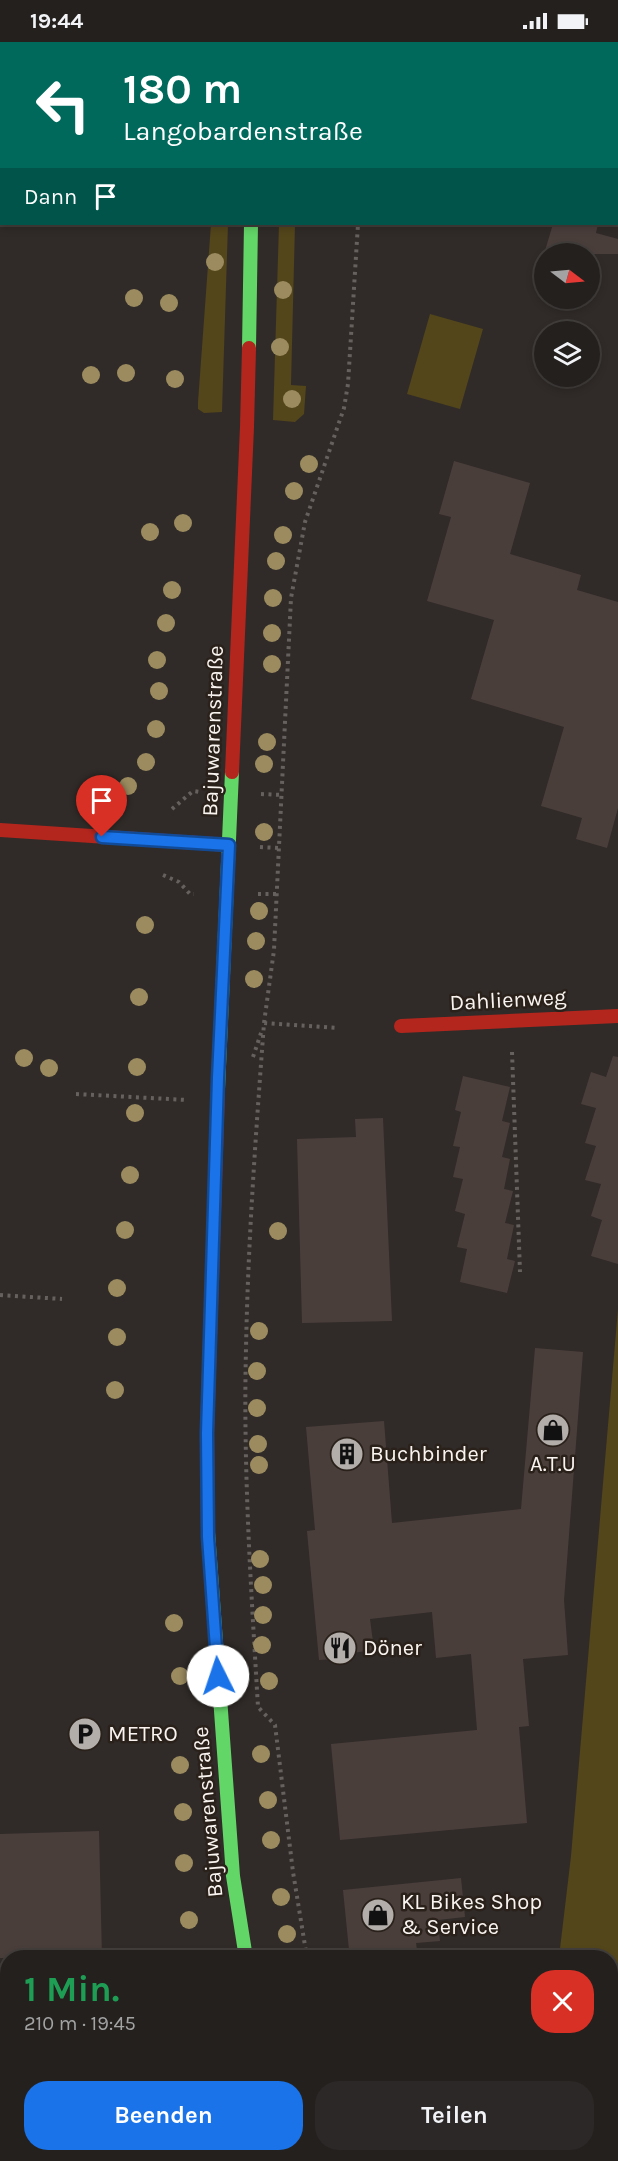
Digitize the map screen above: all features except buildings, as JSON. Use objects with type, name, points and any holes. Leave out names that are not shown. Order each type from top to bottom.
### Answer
[{"type":"street","name":"Bajuwarenstraße","points":[[245,1950],[233,1876],[208,1537],[207,1433],[217,1102],[247,427],[251,225]]},
{"type":"street","points":[[0,830],[229,845]]},
{"type":"street","name":"Dahlienweg","points":[[400,1026],[618,1016]]},
{"type":"path","points":[[306,1950],[274,1725],[258,1707],[248,1529],[246,1350],[252,1188],[264,1023],[274,950],[291,598],[305,522],[344,408],[358,225]]},
{"type":"path","points":[[511,1021],[520,1272]]},
{"type":"path","points":[[264,1023],[338,1028]]},
{"type":"path","points":[[218,1078],[244,1078],[264,1023]]},
{"type":"path","points":[[76,1094],[217,1102]]},
{"type":"path","points":[[0,1295],[62,1299]]},
{"type":"shaded area","points":[[211,225],[228,225],[222,412],[204,413],[198,409]]},
{"type":"shaded area","points":[[279,225],[295,225],[291,385],[306,386],[304,414],[295,422],[273,420]]},
{"type":"shaded area","points":[[430,314],[483,329],[460,409],[407,394]]},
{"type":"shaded area","points":[[618,1309],[618,1950],[560,1950],[571,1856]]},
{"type":"traffic: fast","points":[[249,348],[251,225]]},
{"type":"traffic: fast","points":[[218,1089],[232,772]]},
{"type":"traffic: fast","points":[[208,1532],[233,1876],[245,1950]]},
{"type":"traffic: jam","points":[[232,772],[249,348]]},
{"type":"traffic: jam","points":[[0,830],[229,845]]},
{"type":"traffic: jam","points":[[401,1026],[618,1016]]},
{"type":"traffic: jam","points":[[208,1532],[207,1433],[218,1089]]},
{"type":"place","name":"A.T.U","points":[[553,1430]]},
{"type":"place","name":"Buchbinder","points":[[347,1454]]},
{"type":"place","name":"Döner","points":[[340,1648]]},
{"type":"place","name":"METRO","points":[[85,1734]]},
{"type":"place","name":"KL Bikes Shop & Service","points":[[378,1915]]},
{"type":"route","points":[[102,837],[229,845],[218,1078],[207,1433],[208,1537],[218,1676]]}]
